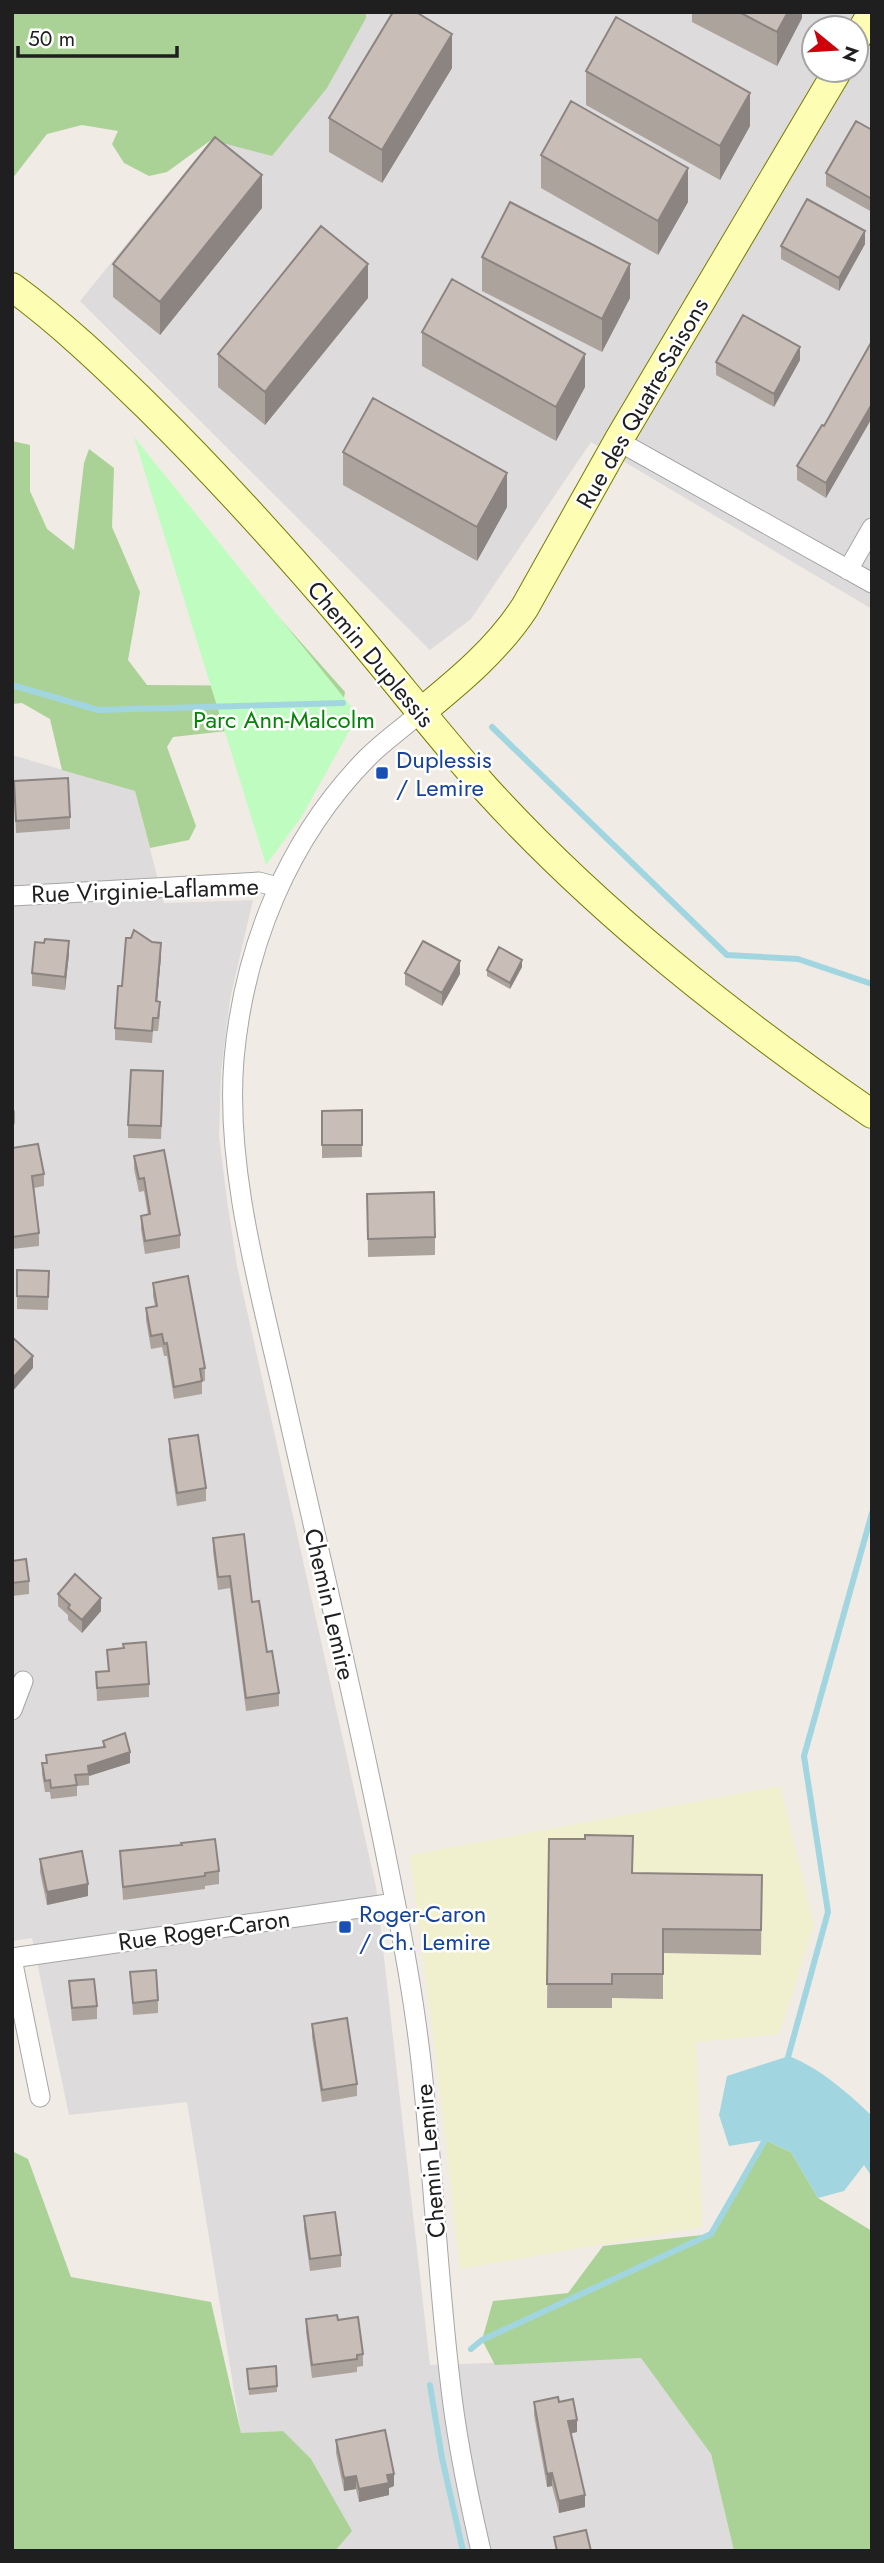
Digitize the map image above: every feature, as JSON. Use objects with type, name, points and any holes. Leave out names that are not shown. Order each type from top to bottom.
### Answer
[{"type":"street","name":"Rue des Quatre-Saisons","points":[[420,713],[484,658],[509,631],[830,84]]},
{"type":"street","name":"Chemin Duplessis","points":[[12,287],[107,367],[179,436],[332,606],[488,790],[562,867],[619,920],[738,1018],[872,1114]]},
{"type":"street","points":[[618,441],[872,583]]},
{"type":"street","points":[[848,570],[872,528]]},
{"type":"street","name":"Chemin Lemire","points":[[420,713],[369,756],[351,777],[313,826],[277,887],[255,948],[242,1001],[233,1068],[233,1134],[241,1193],[264,1306],[395,1903],[419,2045],[450,2384],[461,2455],[481,2551]]},
{"type":"street","name":"Rue Virginie-Laflamme","points":[[12,896],[259,882],[277,887]]},
{"type":"street","points":[[12,1710],[23,1681]]},
{"type":"street","name":"Rue Roger-Caron","points":[[12,1959],[395,1903]]},
{"type":"street","points":[[12,1959],[40,2097]]},
{"type":"shaded area","points":[[366,12],[872,12],[872,609],[591,442],[471,619],[430,650],[80,301],[211,140],[366,18]]},
{"type":"shaded area","points":[[12,755],[135,791],[164,903],[253,900],[230,999],[221,1072],[219,1136],[237,1266],[376,1887],[430,2365],[641,2358],[711,2454],[734,2551],[329,2551],[283,2431],[241,2434],[187,2102],[69,2115],[32,1938],[12,1941]]},
{"type":"green space","points":[[12,12],[366,12],[366,18],[327,88],[272,156],[211,140],[167,172],[149,176],[124,163],[112,144],[118,131],[82,125],[47,134],[12,179]]},
{"type":"green space","name":"Parc Ann-Malcolm","points":[[134,437],[358,715],[302,816],[266,865]]},
{"type":"green space","points":[[12,441],[30,445],[30,491],[47,529],[74,550],[84,463],[89,449],[114,468],[112,527],[140,592],[128,660],[147,685],[287,686],[275,613],[345,692],[343,703],[334,719],[173,737],[167,747],[196,826],[189,840],[150,848],[135,791],[62,770],[50,719],[22,703],[12,704]]},
{"type":"green space","points":[[780,1786],[814,1925],[779,2034],[696,2042],[702,2227],[460,2269],[410,1855]]},
{"type":"green space","points":[[765,2140],[791,2152],[818,2198],[872,2231],[872,2551],[734,2551],[711,2454],[641,2358],[495,2365],[482,2340],[493,2301],[568,2293],[603,2246],[711,2234]]},
{"type":"green space","points":[[12,2151],[28,2159],[71,2277],[211,2302],[241,2433],[283,2431],[311,2459],[352,2531],[335,2551],[12,2551]]},
{"type":"water","points":[[789,2056],[812,2067],[833,2082],[872,2116],[872,2177],[864,2165],[844,2191],[818,2198],[791,2152],[765,2140],[729,2146],[719,2115],[727,2076]]},
{"type":"building","points":[[393,12],[416,12],[452,34],[382,150],[329,118]]},
{"type":"building","points":[[739,12],[788,12],[777,32]]},
{"type":"building","points":[[616,17],[750,93],[720,146],[586,71]]},
{"type":"building","points":[[571,101],[688,168],[658,221],[541,155]]},
{"type":"building","points":[[856,121],[872,130],[872,199],[826,173]]},
{"type":"building","points":[[215,137],[262,175],[160,302],[113,264]]},
{"type":"building","points":[[807,199],[865,231],[839,278],[781,246]]},
{"type":"building","points":[[510,202],[630,264],[602,319],[482,257]]},
{"type":"building","points":[[321,226],[368,264],[265,392],[218,354]]},
{"type":"building","points":[[452,279],[585,354],[556,407],[422,332]]},
{"type":"building","points":[[743,315],[800,347],[774,394],[716,362]]},
{"type":"building","points":[[872,341],[872,404],[826,483],[797,466],[822,425],[824,426]]},
{"type":"building","points":[[373,398],[507,473],[477,527],[343,452]]},
{"type":"building","points":[[68,778],[70,817],[16,821],[14,781]]},
{"type":"building","points":[[134,930],[152,942],[161,943],[156,1001],[160,1002],[158,1018],[153,1018],[152,1031],[115,1028],[118,986],[122,986],[126,938],[131,938]]},
{"type":"building","points":[[45,939],[69,941],[65,977],[32,973],[35,942],[44,943]]},
{"type":"building","points":[[423,941],[460,961],[442,993],[405,973]]},
{"type":"building","points":[[499,947],[522,960],[510,983],[487,970]]},
{"type":"building","points":[[131,1070],[163,1071],[161,1126],[128,1125]]},
{"type":"building","points":[[362,1110],[362,1145],[322,1145],[322,1111]]},
{"type":"building","points":[[38,1144],[44,1174],[32,1176],[39,1233],[12,1237],[12,1148]]},
{"type":"building","points":[[164,1150],[180,1235],[145,1241],[141,1216],[150,1214],[144,1178],[139,1179],[134,1156]]},
{"type":"building","points":[[434,1192],[435,1237],[368,1239],[367,1194]]},
{"type":"building","points":[[17,1270],[49,1271],[48,1297],[17,1296]]},
{"type":"building","points":[[188,1276],[205,1368],[200,1369],[202,1381],[174,1387],[167,1343],[164,1344],[162,1334],[151,1336],[146,1308],[157,1306],[153,1283]]},
{"type":"building","points":[[12,1337],[33,1356],[12,1379]]},
{"type":"building","points":[[198,1435],[206,1488],[177,1493],[169,1439]]},
{"type":"building","points":[[244,1534],[252,1602],[259,1601],[267,1652],[272,1651],[279,1693],[246,1698],[230,1576],[218,1577],[213,1538]]},
{"type":"building","points":[[26,1559],[29,1581],[12,1583],[12,1561]]},
{"type":"building","points":[[75,1574],[101,1598],[82,1620],[68,1608],[70,1605],[58,1594]]},
{"type":"building","points":[[146,1642],[149,1684],[97,1688],[96,1672],[109,1671],[107,1650],[124,1648],[123,1644]]},
{"type":"building","points":[[125,1733],[130,1752],[88,1766],[89,1774],[75,1775],[77,1785],[51,1788],[50,1780],[45,1781],[42,1763],[47,1763],[46,1755],[105,1747],[103,1741]]},
{"type":"building","points":[[585,1835],[633,1836],[632,1873],[762,1875],[761,1930],[663,1929],[663,1974],[612,1974],[612,1984],[547,1984],[549,1839],[585,1839]]},
{"type":"building","points":[[215,1839],[219,1871],[205,1873],[205,1876],[123,1887],[120,1851]]},
{"type":"building","points":[[82,1851],[88,1884],[47,1892],[40,1859]]},
{"type":"building","points":[[156,1970],[158,2000],[133,2003],[130,1972]]},
{"type":"building","points":[[94,1979],[97,2006],[72,2008],[69,1981]]},
{"type":"building","points":[[347,2018],[357,2084],[322,2090],[312,2024]]},
{"type":"building","points":[[335,2212],[341,2255],[310,2259],[304,2216]]},
{"type":"building","points":[[337,2315],[338,2320],[358,2317],[363,2354],[357,2355],[357,2359],[312,2365],[306,2319]]},
{"type":"building","points":[[276,2366],[277,2386],[249,2389],[247,2369]]},
{"type":"building","points":[[558,2397],[559,2402],[573,2399],[577,2420],[568,2421],[585,2495],[559,2501],[552,2473],[547,2474],[534,2402]]},
{"type":"building","points":[[385,2430],[394,2474],[387,2475],[389,2483],[359,2489],[356,2476],[344,2478],[336,2440]]},
{"type":"building","points":[[586,2530],[591,2551],[557,2551],[554,2537]]},
{"type":"waterway","points":[[12,685],[98,710],[343,703]]},
{"type":"waterway","points":[[492,727],[727,955],[798,959],[872,984]]},
{"type":"waterway","points":[[787,2061],[828,1912],[804,1756],[872,1513]]},
{"type":"waterway","points":[[471,2349],[482,2340],[711,2234],[767,2132]]},
{"type":"waterway","points":[[430,2385],[442,2458],[463,2551]]},
{"type":"place","name":"Duplessis / Lemire","points":[[382,773]]},
{"type":"place","name":"Roger-Caron / Ch. Lemire","points":[[345,1927]]}]
